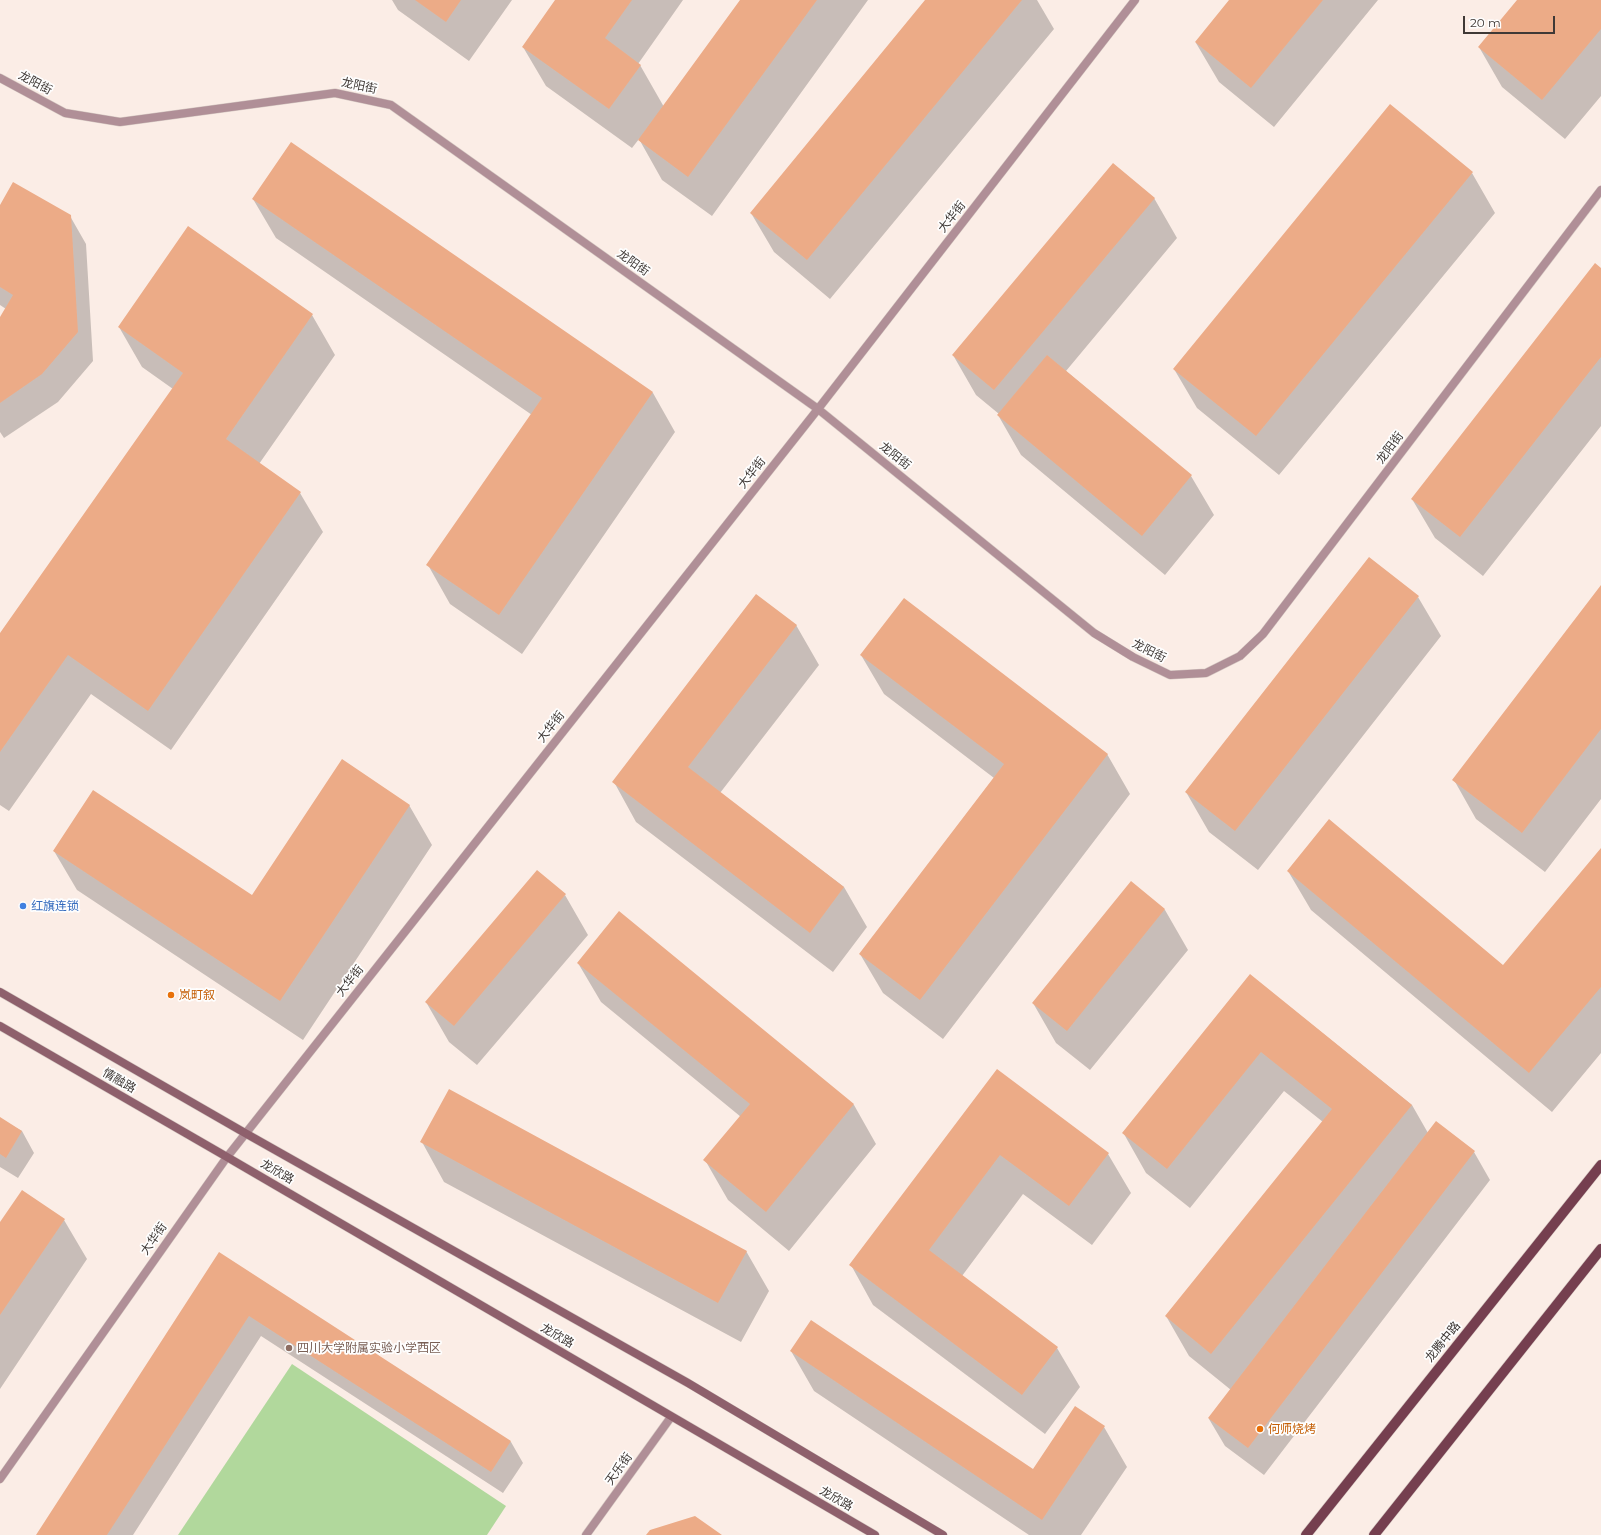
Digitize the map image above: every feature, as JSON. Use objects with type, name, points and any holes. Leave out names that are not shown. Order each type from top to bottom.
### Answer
[{"type":"main road","name":"龙腾中路","points":[[1306,1535],[1601,1165]]},
{"type":"main road","points":[[1374,1535],[1601,1249]]},
{"type":"street","name":"大华街","points":[[0,1479],[227,1156],[818,409],[1135,0]]},
{"type":"street","name":"龙阳街","points":[[0,78],[65,113],[120,122],[335,93],[391,105],[818,409],[1094,633],[1133,657],[1170,675],[1206,673],[1240,656],[1263,634],[1601,190]]},
{"type":"street","points":[[0,992],[245,1133],[688,1383],[943,1535]]},
{"type":"street","name":"情融路","points":[[0,1026],[227,1156]]},
{"type":"street","name":"龙欣路","points":[[227,1156],[875,1535]]},
{"type":"street","name":"天乐街","points":[[586,1535],[671,1417]]},
{"type":"green space","points":[[292,1364],[506,1506],[487,1535],[178,1535]]},
{"type":"building","points":[[415,0],[461,0],[446,22]]},
{"type":"building","points":[[555,0],[632,0],[605,38],[641,65],[609,109],[522,47]]},
{"type":"building","points":[[740,0],[817,0],[688,177],[638,140]]},
{"type":"building","points":[[925,0],[1022,0],[807,260],[750,213]]},
{"type":"building","points":[[1229,0],[1323,0],[1251,88],[1195,42]]},
{"type":"building","points":[[1517,0],[1601,0],[1601,29],[1542,100],[1478,47]]},
{"type":"building","points":[[1390,104],[1473,172],[1256,436],[1173,369]]},
{"type":"building","points":[[291,142],[653,392],[499,615],[426,565],[542,398],[252,199]]},
{"type":"building","points":[[1113,163],[1155,198],[994,390],[952,355]]},
{"type":"building","points":[[13,182],[71,215],[78,332],[42,374],[0,403],[0,317],[13,295],[0,287],[0,205]]},
{"type":"building","points":[[188,226],[313,314],[226,439],[301,492],[148,711],[68,655],[0,752],[0,633],[183,373],[118,327]]},
{"type":"building","points":[[1595,263],[1601,268],[1601,357],[1460,537],[1411,499]]},
{"type":"building","points":[[1047,355],[1192,475],[1142,536],[997,415]]},
{"type":"building","points":[[1369,557],[1419,596],[1235,831],[1185,792]]},
{"type":"building","points":[[1601,585],[1601,729],[1522,833],[1452,780]]},
{"type":"building","points":[[756,594],[797,625],[688,767],[844,887],[810,933],[612,782]]},
{"type":"building","points":[[904,598],[1108,754],[920,1000],[859,954],[1004,764],[860,655]]},
{"type":"building","points":[[342,759],[410,805],[280,1001],[53,851],[93,790],[252,895]]},
{"type":"building","points":[[1329,819],[1503,965],[1601,848],[1601,987],[1529,1073],[1287,871]]},
{"type":"building","points":[[537,870],[566,894],[454,1026],[425,1002]]},
{"type":"building","points":[[1131,881],[1165,909],[1067,1031],[1032,1003]]},
{"type":"building","points":[[619,911],[854,1104],[766,1212],[703,1160],[750,1104],[577,963]]},
{"type":"building","points":[[1250,974],[1412,1105],[1211,1354],[1165,1316],[1332,1109],[1261,1052],[1167,1169],[1122,1133]]},
{"type":"building","points":[[997,1069],[1109,1153],[1069,1206],[1000,1155],[929,1250],[1058,1347],[1022,1395],[849,1265]]},
{"type":"building","points":[[449,1089],[747,1251],[718,1303],[420,1142]]},
{"type":"building","points":[[0,1117],[22,1131],[6,1158],[0,1154]]},
{"type":"building","points":[[1436,1121],[1475,1151],[1248,1448],[1208,1418]]},
{"type":"building","points":[[22,1190],[65,1219],[0,1315],[0,1222]]},
{"type":"building","points":[[219,1252],[511,1441],[491,1472],[249,1316],[107,1535],[36,1535]]},
{"type":"building","points":[[811,1320],[1033,1469],[1075,1406],[1105,1426],[1042,1520],[790,1351]]},
{"type":"building","points":[[695,1516],[722,1535],[646,1535],[650,1530]]},
{"type":"place","name":"红旗连锁","points":[[23,906]]},
{"type":"place","name":"岚町叙","points":[[171,995]]},
{"type":"place","name":"四川大学附属实验小学西区","points":[[289,1348]]},
{"type":"place","name":"何师烧烤","points":[[1260,1429]]}]
